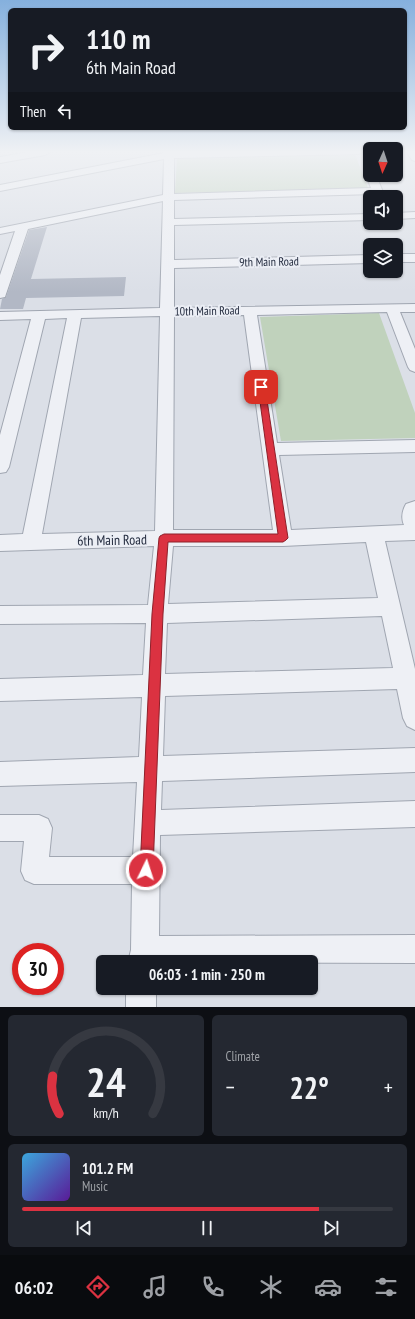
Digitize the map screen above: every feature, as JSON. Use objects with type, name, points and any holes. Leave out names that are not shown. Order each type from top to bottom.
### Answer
[{"type":"street","points":[[0,231],[162,198]]},
{"type":"street","points":[[143,955],[152,769],[157,614],[164,538],[169,222],[167,198]]},
{"type":"street","points":[[403,216],[415,215]]},
{"type":"street","points":[[169,222],[363,217]]},
{"type":"street","points":[[0,294],[23,226]]},
{"type":"street","points":[[403,258],[415,258]]},
{"type":"street","name":"9th Main Road","points":[[168,264],[363,259]]},
{"type":"street","points":[[392,308],[411,348],[415,367]]},
{"type":"street","name":"10th Main Road","points":[[0,316],[415,308]]},
{"type":"street","points":[[250,310],[283,538]]},
{"type":"street","points":[[31,542],[75,314]]},
{"type":"street","points":[[0,467],[39,315]]},
{"type":"street","points":[[270,449],[415,446]]},
{"type":"street","points":[[415,508],[412,509],[411,520],[415,525]]},
{"type":"street","name":"6th Main Road","points":[[0,543],[164,538],[283,538],[415,532]]},
{"type":"street","points":[[374,534],[415,718]]},
{"type":"street","points":[[0,614],[157,614],[390,607]]},
{"type":"street","points":[[0,690],[406,678]]},
{"type":"street","points":[[0,774],[415,760]]},
{"type":"street","points":[[149,823],[415,814]]},
{"type":"street","points":[[0,828],[39,828],[34,870],[146,870]]},
{"type":"street","points":[[177,955],[415,948]]},
{"type":"street","points":[[141,995],[141,1007]]},
{"type":"green space","points":[[379,313],[415,413],[415,438],[281,441],[260,317]]},
{"type":"building","points":[[47,227],[31,279],[126,277],[124,296],[26,298],[23,309],[0,309],[2,299],[6,297],[29,230]]},
{"type":"route","points":[[146,870],[157,614],[164,538],[283,538],[261,387]]}]
